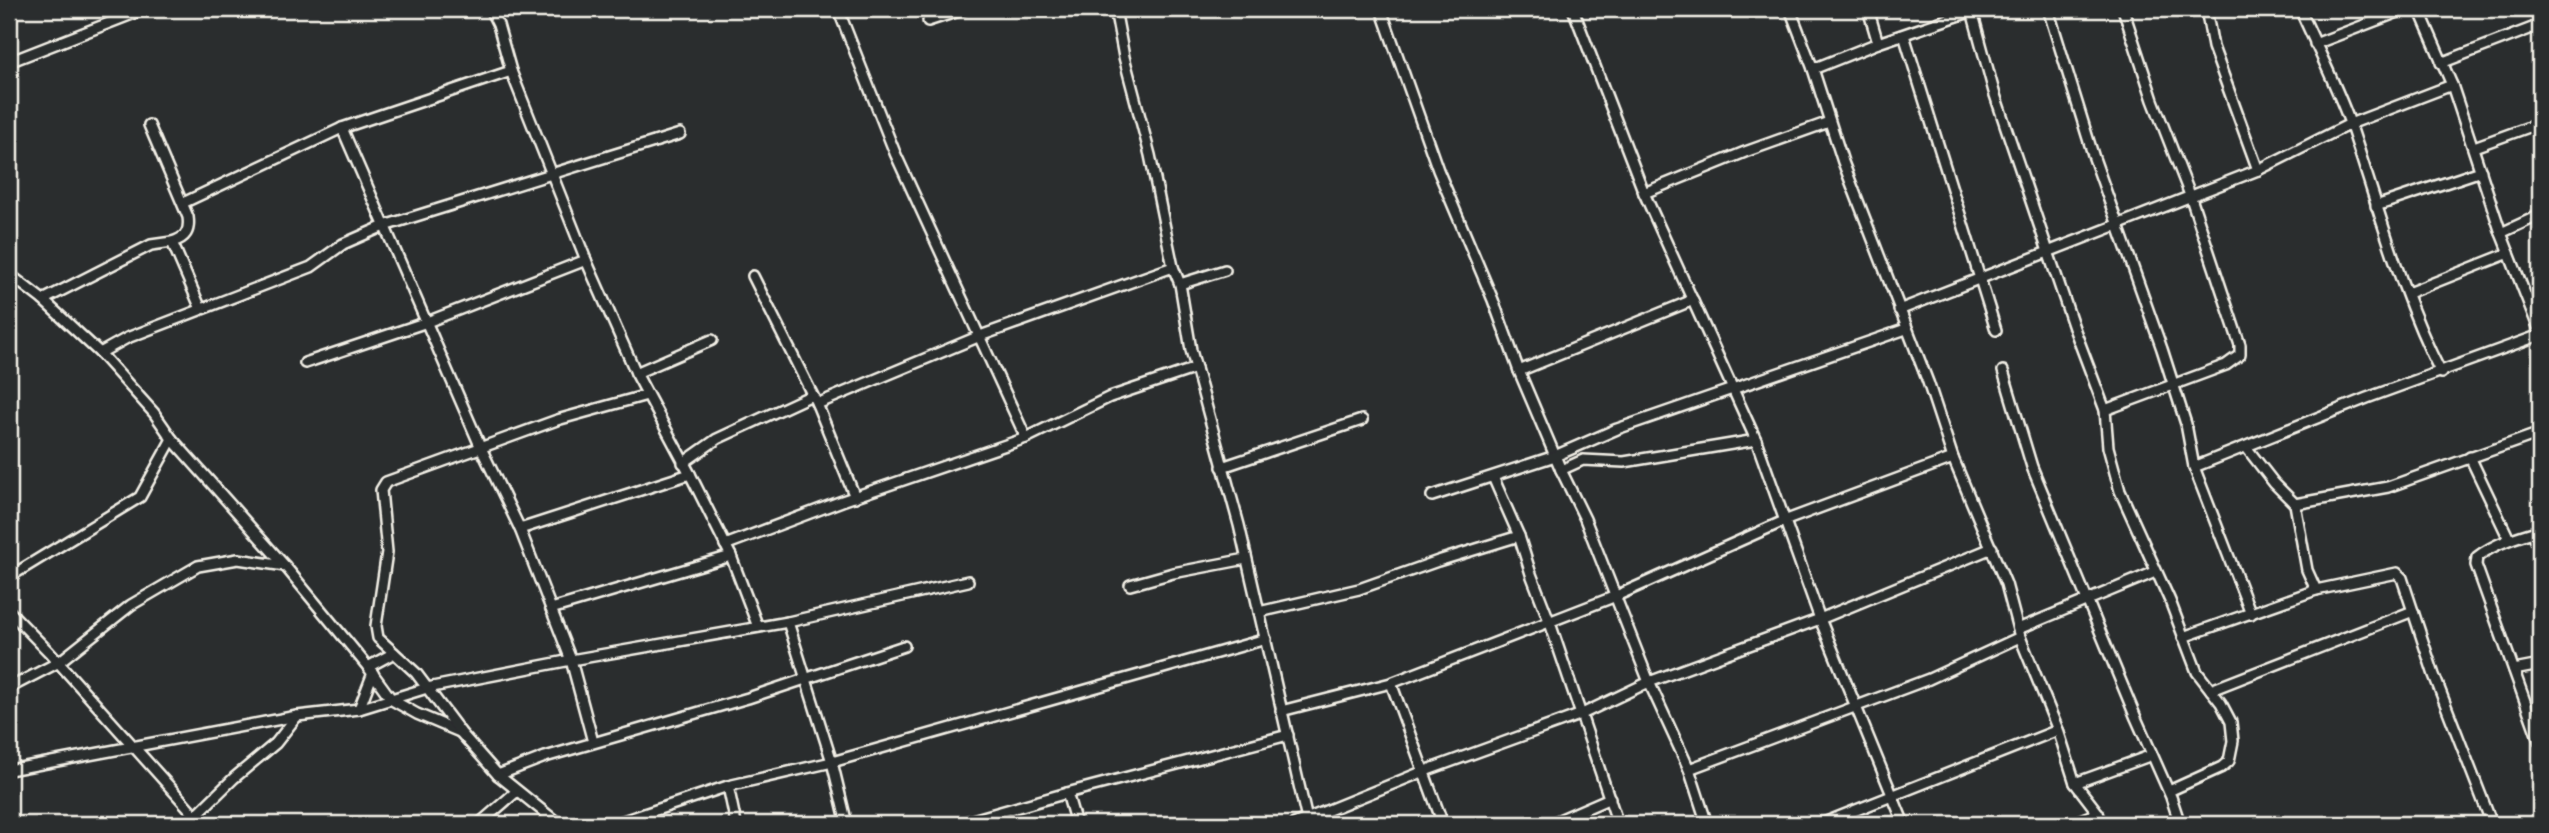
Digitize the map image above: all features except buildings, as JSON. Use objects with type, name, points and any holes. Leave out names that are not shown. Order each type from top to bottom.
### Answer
[{"type":"street","points":[[9,62],[145,9]]},
{"type":"street","points":[[490,9],[498,25],[511,71],[586,260],[636,373],[731,556],[758,627]]},
{"type":"street","points":[[838,9],[895,153],[1026,438]]},
{"type":"street","points":[[928,21],[965,9]]},
{"type":"street","points":[[1115,9],[1124,57],[1150,155],[1172,267],[1180,285],[1196,368],[1239,525],[1307,822]]},
{"type":"street","points":[[1381,9],[1434,159],[1493,300],[1519,371],[1585,519],[1649,682],[1689,769],[1707,824]]},
{"type":"street","points":[[1573,9],[1644,192],[1756,440],[1820,619],[1904,824]]},
{"type":"street","points":[[1790,9],[1813,69],[1829,122],[1928,382],[1953,458],[2006,584],[2019,633],[2076,783],[2098,813],[2102,824]]},
{"type":"street","points":[[1868,9],[1878,43]]},
{"type":"street","points":[[2048,9],[2094,158],[2174,386],[2186,424],[2194,467],[2251,614]]},
{"type":"street","points":[[2105,410],[2226,366],[2240,355],[2241,345],[2123,9]]},
{"type":"street","points":[[2206,9],[2213,47],[2258,170]]},
{"type":"street","points":[[2300,9],[2350,124],[2376,206],[2427,346],[2441,373]]},
{"type":"street","points":[[2315,44],[2406,9]]},
{"type":"street","points":[[2194,467],[2367,398],[2441,373],[2540,334],[2501,233],[2452,85],[2419,9]]},
{"type":"street","points":[[1813,69],[1905,35],[1951,13],[1975,10],[1994,92],[2105,410],[2108,447],[2120,491],[2170,601],[2197,672],[2231,722],[2232,752],[2222,767],[2169,791]]},
{"type":"street","points":[[2441,64],[2540,25]]},
{"type":"street","points":[[1905,35],[1996,330]]},
{"type":"street","points":[[183,203],[342,128],[511,71]]},
{"type":"street","points":[[1899,310],[2118,222],[2258,170],[2350,124],[2452,85]]},
{"type":"street","points":[[1644,192],[1829,122]]},
{"type":"street","points":[[2474,147],[2540,123]]},
{"type":"street","points":[[43,300],[152,246],[185,237],[188,217],[149,125]]},
{"type":"street","points":[[342,128],[481,449],[520,529],[571,660],[593,742]]},
{"type":"street","points":[[100,353],[127,338],[311,267],[343,244],[384,226],[680,134]]},
{"type":"street","points":[[2376,206],[2482,171]]},
{"type":"street","points":[[2501,233],[2540,215]]},
{"type":"street","points":[[172,242],[201,309]]},
{"type":"street","points":[[2408,293],[2509,253]]},
{"type":"street","points":[[304,363],[427,322],[586,260]]},
{"type":"street","points":[[683,463],[717,439],[814,400],[980,336],[1172,267]]},
{"type":"street","points":[[1180,285],[1225,270]]},
{"type":"street","points":[[9,274],[43,300],[100,353],[154,413],[172,439],[285,566],[371,670],[392,700],[416,714],[461,733]]},
{"type":"street","points":[[753,276],[814,400],[855,497]]},
{"type":"street","points":[[1519,371],[1693,300]]},
{"type":"street","points":[[1432,496],[1555,456],[1617,429],[1906,329]]},
{"type":"street","points":[[636,373],[712,340]]},
{"type":"street","points":[[725,545],[1026,438],[1110,397],[1196,368]]},
{"type":"street","points":[[2003,371],[2032,467],[2169,791],[2180,824]]},
{"type":"street","points":[[559,824],[498,775],[461,733],[416,673],[376,634],[386,565],[381,500],[383,486],[386,482],[557,419],[647,395]]},
{"type":"street","points":[[1222,467],[1362,420]]},
{"type":"street","points":[[2295,504],[2388,487],[2540,433]]},
{"type":"street","points":[[9,577],[140,497],[172,439]]},
{"type":"street","points":[[1561,470],[1583,460],[1623,462],[1756,440]]},
{"type":"street","points":[[2246,447],[2274,483],[2295,504],[2307,570],[2316,590]]},
{"type":"street","points":[[2470,457],[2509,539]]},
{"type":"street","points":[[1281,711],[1391,683],[1616,596],[1784,521],[1953,458]]},
{"type":"street","points":[[520,529],[690,474]]},
{"type":"street","points":[[1493,477],[1519,536],[1618,824]]},
{"type":"street","points":[[2540,552],[2537,531],[2509,539],[2483,553],[2477,557],[2476,565],[2540,743]]},
{"type":"street","points":[[1259,612],[1359,589],[1519,536]]},
{"type":"street","points":[[1294,824],[1307,822],[1422,772],[1582,714],[1649,682],[1820,619],[1992,548]]},
{"type":"street","points":[[551,609],[731,556]]},
{"type":"street","points":[[9,688],[59,662],[131,605],[198,566],[238,559],[285,566]]},
{"type":"street","points":[[1130,585],[1172,573],[1246,559]]},
{"type":"street","points":[[1689,769],[1929,679],[2087,600],[2155,572]]},
{"type":"street","points":[[2183,637],[2316,590],[2397,573],[2402,578],[2434,674],[2492,824]]},
{"type":"street","points":[[9,770],[297,716],[359,709],[426,688],[788,622],[968,581]]},
{"type":"street","points":[[9,611],[59,662],[200,820]]},
{"type":"street","points":[[2211,690],[2413,611]]},
{"type":"street","points":[[788,622],[832,762],[847,824]]},
{"type":"street","points":[[614,824],[729,786],[832,762],[1266,639]]},
{"type":"street","points":[[498,775],[593,742],[805,680],[904,646]]},
{"type":"street","points":[[359,709],[371,670],[394,653]]},
{"type":"street","points":[[2514,670],[2540,664]]},
{"type":"street","points":[[1391,683],[1443,824]]},
{"type":"street","points":[[187,824],[200,820],[234,778],[276,743],[297,716]]},
{"type":"street","points":[[1821,824],[2058,730]]},
{"type":"street","points":[[958,824],[1287,735]]},
{"type":"street","points":[[2076,783],[2152,755]]},
{"type":"street","points":[[729,786],[736,824]]},
{"type":"street","points":[[479,824],[517,791]]},
{"type":"street","points":[[1067,793],[1076,824]]},
{"type":"street","points":[[1550,824],[1609,798]]},
{"type":"street","points":[[2070,824],[2098,813]]}]
